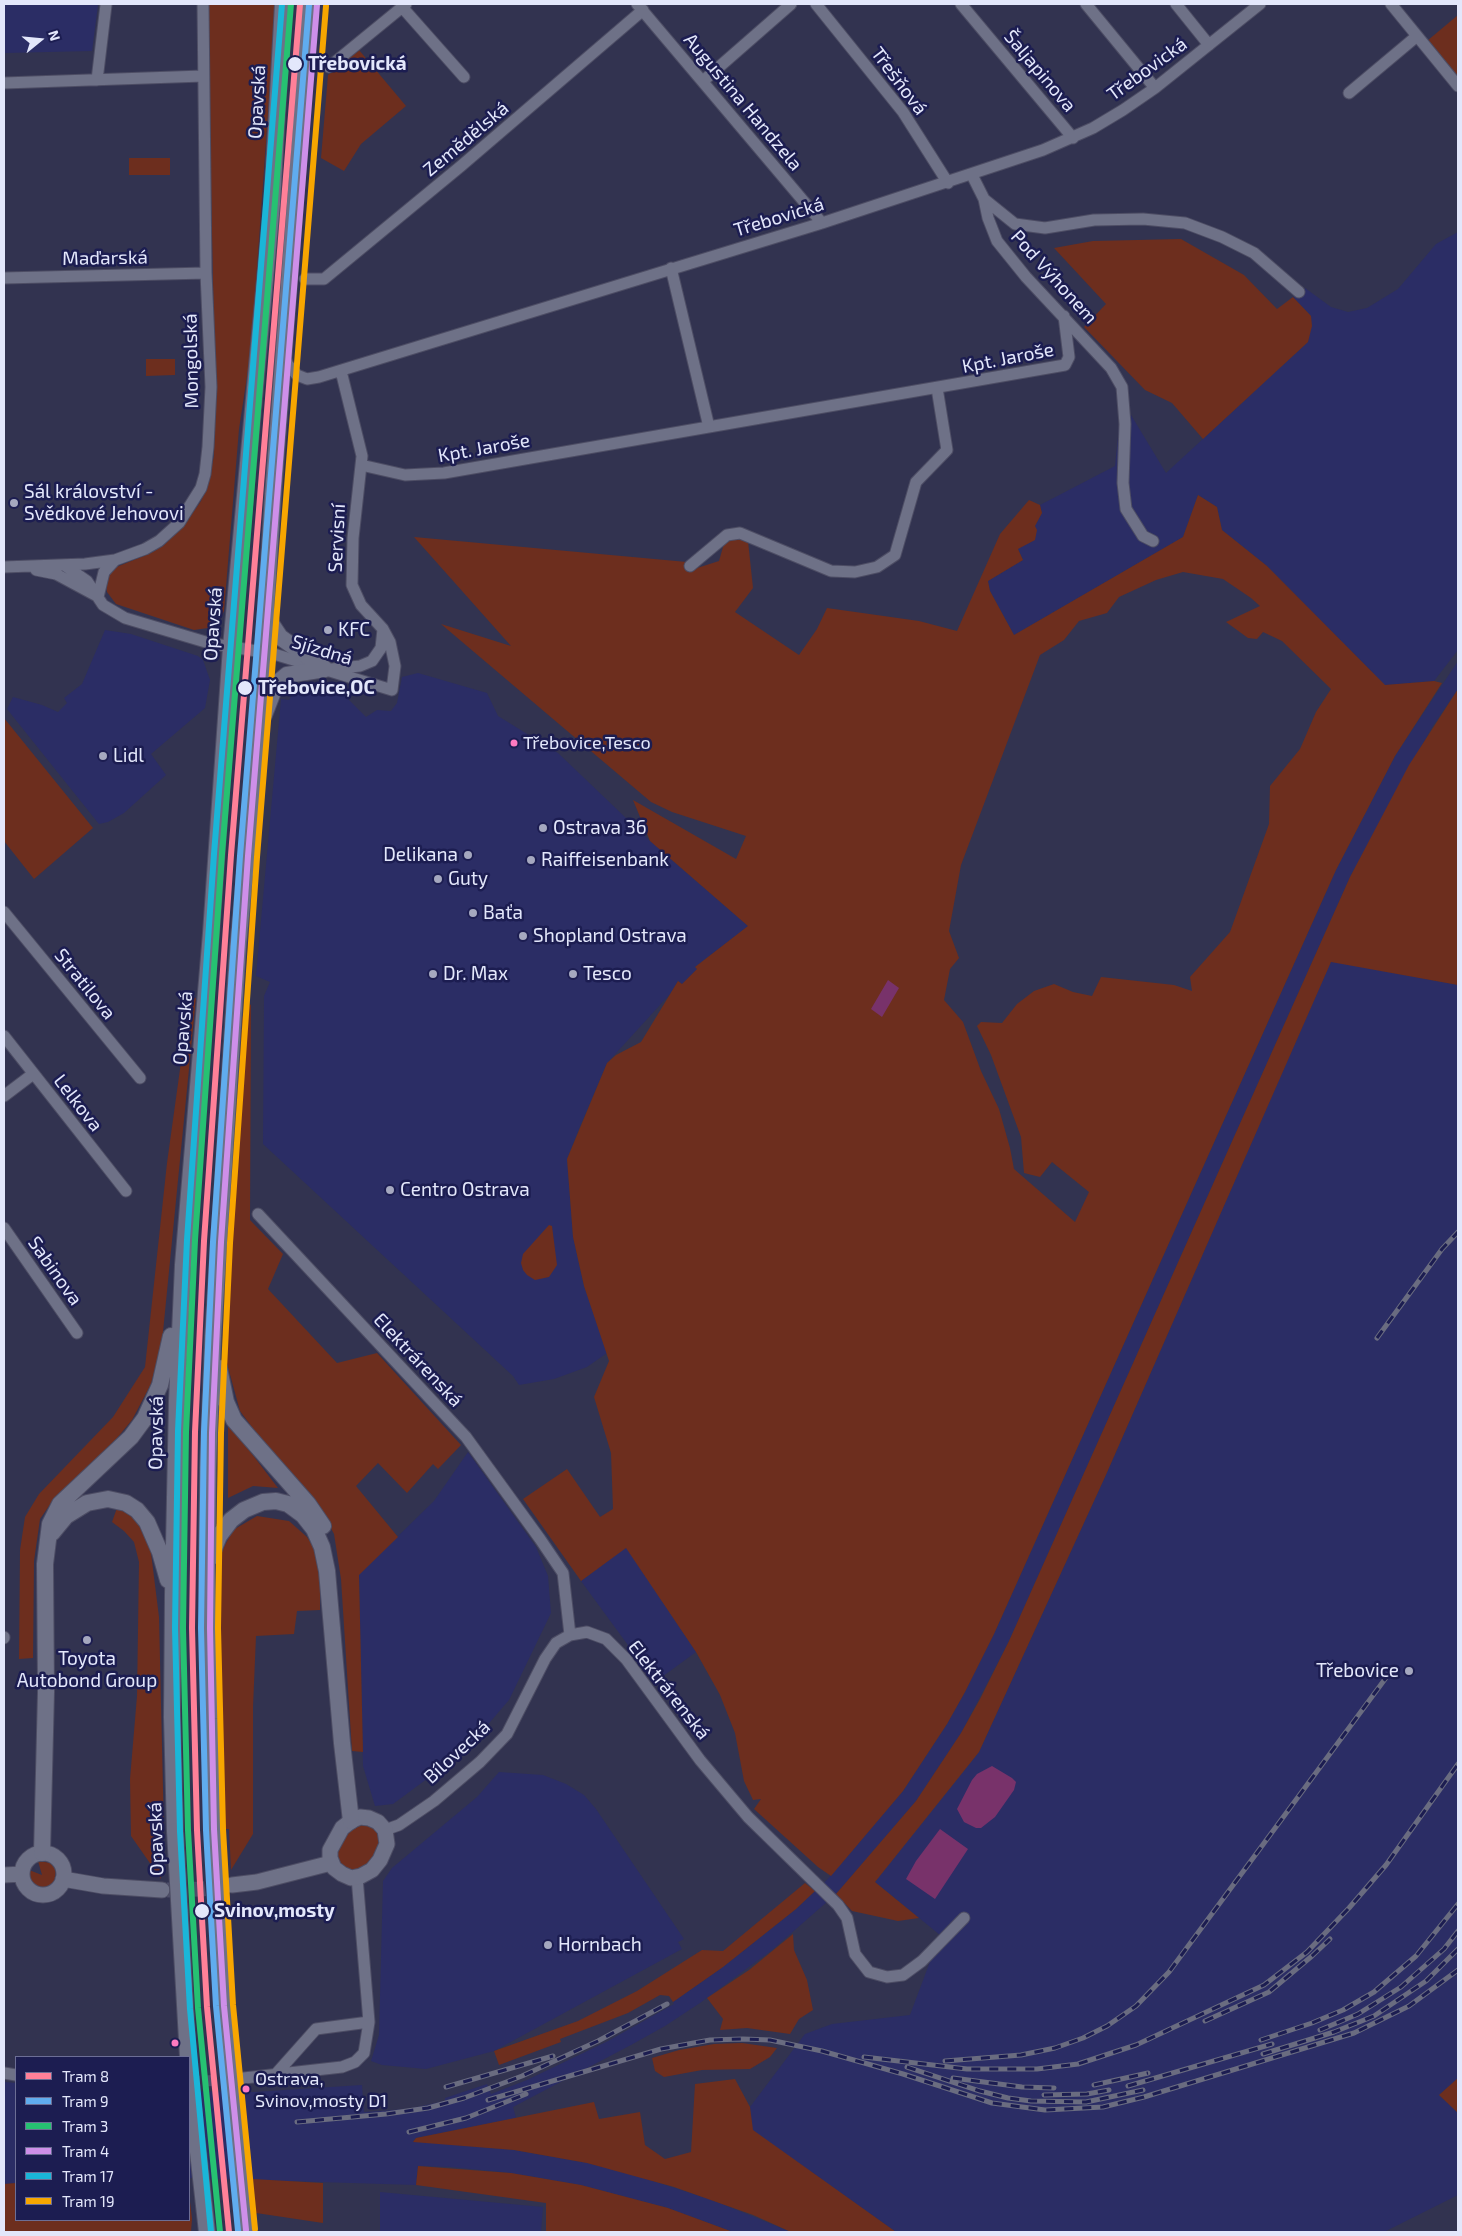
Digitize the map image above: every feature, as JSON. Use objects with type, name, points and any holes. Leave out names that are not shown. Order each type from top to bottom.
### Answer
[{"type":"main road","name":"Opavská","points":[[188,2056],[175,1831],[172,1717],[172,1594],[177,1401],[184,1265],[231,647],[271,213],[283,4]]},
{"type":"main road","points":[[246,2232],[231,2074],[215,1829],[210,1719],[207,1565],[208,1468],[213,1336],[237,957],[259,727],[266,604],[310,4]]},
{"type":"main road","points":[[266,604],[272,625],[280,637],[325,669]]},
{"type":"main road","points":[[259,727],[276,684],[288,675],[325,669]]},
{"type":"main road","points":[[42,1853],[46,1692],[44,1564],[52,1518],[60,1504],[131,1437],[155,1400],[167,1358],[184,1265]]},
{"type":"main road","points":[[213,1336],[222,1388],[232,1417],[312,1508],[326,1532],[334,1557],[335,1571],[333,1631]]},
{"type":"main road","points":[[48,1539],[66,1516],[82,1505],[103,1499],[126,1503],[142,1516],[150,1528],[172,1594]]},
{"type":"main road","points":[[207,1565],[222,1530],[237,1514],[263,1502],[276,1501],[288,1504],[307,1519],[320,1541],[326,1564],[351,1821]]},
{"type":"main road","points":[[190,2075],[207,2232]]},
{"type":"street","name":"Mongolská","points":[[9,567],[115,560],[145,549],[166,536],[185,515],[201,488],[208,454],[210,386],[206,273],[203,4]]},
{"type":"street","points":[[703,81],[792,4]]},
{"type":"street","name":"Třešňová","points":[[816,4],[903,112],[948,183]]},
{"type":"street","name":"Šaljapinova","points":[[961,4],[1073,138]]},
{"type":"street","points":[[1086,4],[1154,88]]},
{"type":"street","points":[[1176,4],[1209,45]]},
{"type":"street","name":"Třebovická","points":[[284,353],[290,369],[305,378],[315,378],[948,183],[1043,150],[1073,138],[1123,110],[1154,88],[1260,4]]},
{"type":"street","points":[[1391,4],[1458,86]]},
{"type":"street","points":[[96,80],[106,5]]},
{"type":"street","points":[[329,67],[404,6],[464,77]]},
{"type":"street","name":"Augustina Handzela","points":[[640,7],[822,222]]},
{"type":"street","name":"Zemědělská","points":[[305,279],[324,279],[462,166],[640,7]]},
{"type":"street","points":[[1349,93],[1417,36]]},
{"type":"street","points":[[4,82],[203,76]]},
{"type":"street","name":"Pod Výhonem","points":[[972,175],[984,199],[988,218],[997,241],[1026,277],[1112,368],[1122,388],[1125,404],[1123,483],[1126,509],[1143,536],[1153,541]]},
{"type":"street","points":[[984,199],[1015,224],[1044,228],[1094,220],[1143,219],[1185,223],[1222,237],[1254,253],[1299,292]]},
{"type":"street","points":[[671,268],[709,428]]},
{"type":"street","name":"Maďarská","points":[[4,278],[206,273]]},
{"type":"street","name":"Kpt. Jaroše","points":[[361,465],[395,473],[428,475],[709,428],[1065,365],[1069,357],[1064,316]]},
{"type":"street","points":[[341,371],[361,450],[361,465]]},
{"type":"street","points":[[690,566],[727,535],[740,533],[831,571],[855,572],[877,567],[895,555],[916,482],[947,450],[937,388]]},
{"type":"street","name":"Servisní","points":[[361,465],[354,530],[352,582],[361,605],[383,630],[390,642],[395,670],[392,690]]},
{"type":"street","points":[[98,597],[104,572],[115,560]]},
{"type":"street","points":[[62,565],[87,580],[98,597]]},
{"type":"street","points":[[9,567],[56,574],[98,597]]},
{"type":"street","name":"Sjízdná","points":[[98,597],[110,610],[126,618],[231,647],[264,654],[274,654],[392,690]]},
{"type":"street","points":[[325,669],[360,666],[372,661],[381,648],[383,630]]},
{"type":"street","name":"Stratilova","points":[[4,912],[140,1078]]},
{"type":"street","name":"Lelkova","points":[[4,1036],[126,1192]]},
{"type":"street","points":[[4,1096],[33,1074]]},
{"type":"street","name":"Elektrárenská","points":[[258,1214],[466,1437],[563,1573],[570,1635],[587,1632],[606,1639],[626,1659],[700,1760],[748,1817],[838,1905],[847,1918],[853,1948],[859,1961],[869,1972],[887,1977],[903,1975],[914,1969],[964,1918]]},
{"type":"street","name":"Sabinova","points":[[4,1228],[77,1333]]},
{"type":"street","name":"Bílovecká","points":[[385,1830],[399,1825],[434,1801],[480,1762],[506,1734],[545,1659],[556,1643],[570,1635]]},
{"type":"street","points":[[360,1817],[369,1818],[378,1822],[385,1830],[387,1844],[380,1860],[369,1872],[357,1877],[342,1874],[331,1863],[330,1854],[333,1841],[339,1832],[351,1821],[360,1817]]},
{"type":"street","points":[[42,1853],[49,1854],[60,1861],[63,1866],[63,1879],[55,1891],[41,1895],[25,1886],[22,1874],[29,1858],[42,1853]]},
{"type":"street","points":[[232,1885],[277,1877],[331,1863]]},
{"type":"street","points":[[4,1876],[22,1874]]},
{"type":"street","points":[[244,2078],[342,2067],[355,2062],[364,2053],[369,2022],[357,1877]]},
{"type":"street","points":[[63,1879],[103,1886],[162,1890]]},
{"type":"street","points":[[275,2075],[316,2030],[369,2022]]},
{"type":"shaded area","points":[[5,4],[112,4],[98,5],[92,51],[4,53]]},
{"type":"shaded area","points":[[207,4],[276,4],[251,350],[239,429],[224,611],[219,621],[214,625],[194,630],[116,604],[107,592],[106,585],[108,577],[114,568],[163,546],[185,524],[201,501],[207,487],[214,456],[215,373]]},
{"type":"shaded area","points":[[1458,15],[1458,77],[1427,41]]},
{"type":"shaded area","points":[[359,50],[406,106],[361,144],[344,171],[321,158],[328,75]]},
{"type":"shaded area","points":[[129,158],[170,158],[170,175],[129,175]]},
{"type":"shaded area","points":[[1458,232],[1458,650],[1434,681],[1385,685],[1267,566],[1222,530],[1217,507],[1198,495],[1183,537],[1014,635],[990,591],[988,581],[1023,560],[1018,549],[1042,513],[1040,505],[1115,466],[1120,417],[1131,415],[1166,473],[1308,342],[1311,316],[1293,297],[1305,288],[1331,307],[1348,312],[1367,308],[1398,289],[1436,244]]},
{"type":"shaded area","points":[[1181,239],[1244,275],[1277,309],[1293,297],[1311,316],[1312,326],[1308,342],[1203,439],[1172,403],[1145,390],[1084,327],[1106,304],[1054,248],[1093,241]]},
{"type":"shaded area","points":[[146,359],[175,359],[175,375],[146,376]]},
{"type":"shaded area","points":[[1198,495],[1217,507],[1222,530],[1267,566],[1385,685],[1434,681],[1442,683],[1395,756],[1336,870],[994,1634],[965,1692],[947,1724],[903,1791],[831,1876],[818,1867],[754,1809],[761,1799],[753,1800],[744,1781],[735,1733],[720,1695],[696,1652],[626,1548],[581,1581],[523,1499],[567,1469],[600,1517],[613,1509],[611,1453],[594,1397],[609,1361],[584,1286],[573,1237],[567,1159],[607,1063],[616,1055],[641,1042],[678,981],[682,984],[697,969],[695,967],[748,926],[650,841],[633,800],[736,859],[746,836],[672,812],[651,802],[441,624],[511,646],[414,537],[687,562],[694,569],[719,561],[725,540],[740,538],[748,541],[753,588],[735,612],[799,655],[817,629],[827,608],[919,621],[957,631],[1000,534],[1029,500],[1040,505],[1042,513],[1035,526],[1037,530],[1035,540],[1018,549],[1023,560],[988,581],[990,591],[1014,635],[1183,537]],"holes":[[[1183,572],[1223,579],[1260,606],[1226,622],[1248,638],[1257,639],[1263,632],[1282,641],[1331,689],[1316,712],[1300,749],[1270,786],[1269,824],[1230,932],[1190,977],[1192,991],[1174,985],[1101,977],[1092,996],[1073,992],[1054,984],[1034,991],[1017,1004],[1002,1023],[981,1022],[977,1026],[991,1055],[1021,1137],[1024,1173],[1040,1177],[1052,1162],[1089,1192],[1075,1222],[1014,1169],[999,1109],[981,1071],[963,1022],[944,1000],[950,969],[959,958],[949,931],[961,865],[1040,655],[1064,640],[1079,621],[1107,613],[1119,597],[1156,580]]]},
{"type":"shaded area","points":[[105,630],[131,634],[198,656],[203,660],[210,680],[205,708],[151,754],[166,775],[124,813],[108,822],[99,824],[7,709],[13,697],[42,705],[58,712],[67,703],[64,698],[82,684]]},
{"type":"shaded area","points":[[1458,661],[1458,689],[1432,727],[1350,877],[1009,1641],[961,1733],[916,1801],[836,1894],[772,1950],[700,2003],[631,2045],[513,2107],[516,2118],[416,2138],[413,2141],[514,2150],[625,2172],[712,2200],[791,2232],[733,2232],[668,2208],[581,2185],[511,2173],[451,2167],[418,2166],[416,2185],[190,2178],[190,2091],[254,2092],[362,2085],[364,2112],[408,2109],[445,2101],[445,2098],[487,2084],[491,2094],[527,2080],[608,2041],[674,2004],[673,2002],[723,1967],[796,1909],[825,1882],[903,1791],[947,1724],[994,1634],[1336,870],[1395,756]]},
{"type":"shaded area","points":[[418,673],[487,693],[498,716],[558,753],[650,841],[748,926],[695,967],[697,969],[682,984],[678,981],[670,994],[607,1063],[567,1159],[573,1237],[584,1286],[607,1353],[587,1367],[554,1379],[519,1385],[513,1376],[263,1144],[264,996],[270,982],[256,976],[281,699],[289,700],[296,688],[305,684],[321,684],[342,693],[366,717],[377,710],[391,711],[397,703],[402,677]]},
{"type":"shaded area","points":[[1458,689],[1458,985],[1331,962],[1105,1477],[979,1752],[875,1882],[919,1918],[898,1921],[852,1911],[836,1894],[916,1801],[961,1733],[980,1699],[1009,1641],[1350,877],[1409,765]]},
{"type":"shaded area","points":[[4,718],[93,828],[34,879],[4,841]]},
{"type":"shaded area","points":[[1331,961],[1458,985],[1458,2078],[1439,2095],[1458,2113],[1458,2195],[1384,2232],[896,2232],[752,2130],[750,2107],[805,2034],[832,2024],[910,2015],[940,1935],[875,1882],[979,1752],[1105,1477]]},
{"type":"shaded area","points":[[888,980],[899,988],[882,1017],[871,1009]]},
{"type":"shaded area","points":[[190,997],[196,998],[162,1342],[151,1384],[132,1420],[117,1438],[51,1503],[40,1519],[34,1561],[33,1658],[19,1659],[20,1550],[25,1517],[39,1494],[113,1417],[145,1367],[167,1163]]},
{"type":"shaded area","points":[[251,1004],[250,1220],[283,1254],[268,1289],[337,1363],[377,1353],[461,1445],[438,1469],[433,1464],[407,1493],[378,1463],[356,1486],[398,1537],[359,1575],[363,1752],[352,1751],[341,1579],[334,1534],[320,1508],[266,1446],[240,1411],[225,1356],[242,1017]]},
{"type":"shaded area","points":[[549,1225],[552,1226],[557,1265],[549,1277],[535,1280],[523,1270],[521,1263],[523,1254]]},
{"type":"shaded area","points":[[228,1425],[278,1488],[253,1486],[228,1498]]},
{"type":"shaded area","points":[[468,1452],[536,1547],[548,1576],[551,1613],[509,1700],[466,1750],[393,1804],[375,1806],[363,1766],[359,1574],[434,1501]]},
{"type":"shaded area","points":[[117,1508],[126,1510],[138,1522],[150,1545],[159,1617],[164,1832],[158,1832],[161,1879],[131,1836],[130,1779],[137,1696],[139,1562],[134,1542],[112,1522]]},
{"type":"shaded area","points":[[257,1516],[289,1521],[307,1537],[320,1557],[320,1610],[297,1611],[294,1634],[256,1636],[253,1707],[253,1834],[231,1870],[229,1829],[223,1829],[218,1706],[221,1680],[219,1580],[221,1553],[233,1530]]},
{"type":"shaded area","points":[[626,1547],[696,1652],[655,1682],[581,1581]]},
{"type":"shaded area","points":[[992,1766],[1016,1782],[1014,1790],[995,1817],[981,1828],[976,1828],[964,1822],[957,1809],[972,1780],[977,1774]]},
{"type":"shaded area","points":[[499,1772],[543,1775],[566,1784],[584,1795],[596,1809],[684,1939],[678,1942],[682,1949],[494,2051],[426,2069],[382,2065],[371,2061],[379,2035],[383,1881],[392,1868],[477,1797]]},
{"type":"shaded area","points":[[361,1823],[375,1827],[381,1840],[371,1863],[355,1872],[341,1867],[336,1854],[344,1835]]},
{"type":"shaded area","points":[[940,1829],[968,1849],[935,1899],[906,1879],[916,1861]]},
{"type":"shaded area","points":[[38,1861],[51,1863],[56,1870],[54,1883],[47,1888],[34,1886],[29,1879],[29,1870],[42,1875]]},
{"type":"shaded area","points":[[805,1883],[815,1891],[796,1909],[723,1967],[673,2002],[669,1996],[660,1995],[628,2013],[560,2039],[561,2042],[499,2065],[494,2051],[578,2021],[637,1991],[702,1950],[723,1951]]},
{"type":"shaded area","points":[[793,1934],[794,1950],[807,1980],[813,2010],[799,2019],[790,2034],[747,2028],[720,2030],[723,2019],[707,1998],[749,1970]]},
{"type":"shaded area","points":[[742,2043],[777,2048],[770,2057],[750,2069],[702,2070],[664,2077],[655,2071],[652,2058],[679,2050],[714,2044]]},
{"type":"shaded area","points":[[1458,2078],[1458,2113],[1439,2095]]},
{"type":"shaded area","points":[[735,2079],[750,2107],[753,2130],[896,2232],[791,2232],[753,2215],[674,2187],[587,2163],[514,2150],[413,2142],[416,2138],[594,2102],[599,2119],[640,2112],[645,2145],[665,2159],[691,2152],[695,2084]]},
{"type":"shaded area","points":[[4,2082],[15,2083],[15,2183],[4,2184]]},
{"type":"shaded area","points":[[418,2166],[511,2173],[581,2185],[668,2208],[733,2232],[546,2232],[546,2203],[416,2185]]},
{"type":"shaded area","points":[[253,2179],[323,2183],[323,2223],[256,2213]]},
{"type":"shaded area","points":[[15,2183],[15,2221],[190,2221],[190,2202],[191,2232],[4,2232],[4,2184]]},
{"type":"shaded area","points":[[380,2192],[543,2207],[541,2232],[380,2232]]},
{"type":"tunnel","points":[[167,1890],[202,1889],[231,1885]]},
{"type":"tunnel","points":[[190,2082],[237,2079]]},
{"type":"railway","points":[[1377,1338],[1442,1249],[1458,1232]]},
{"type":"railway","points":[[945,2061],[1021,2055],[1055,2048],[1083,2038],[1107,2026],[1136,2006],[1169,1972],[1388,1675]]},
{"type":"railway","points":[[864,2057],[967,2069],[1037,2069],[1078,2064],[1136,2045],[1264,1985],[1307,1952],[1349,1908],[1386,1865],[1458,1764]]},
{"type":"railway","points":[[1261,2040],[1312,2023],[1343,2010],[1374,1992],[1416,1956],[1458,1904]]},
{"type":"railway","points":[[1320,2030],[1358,2014],[1401,1987],[1444,1949],[1458,1931]]},
{"type":"railway","points":[[1205,2021],[1269,1992],[1330,1939]]},
{"type":"railway","points":[[1263,2054],[1334,2032],[1374,2016],[1426,1981],[1458,1949]]},
{"type":"railway","points":[[488,2100],[661,2049],[710,2040],[743,2039],[770,2040],[822,2051],[903,2074],[992,2103],[1045,2110],[1103,2107],[1144,2097],[1354,2033],[1409,2006],[1458,1970]]},
{"type":"railway","points":[[297,2122],[386,2114],[428,2108],[464,2098],[522,2076],[598,2041],[667,2004]]},
{"type":"railway","points":[[1128,2086],[1272,2044]]},
{"type":"railway","points":[[446,2087],[553,2056]]},
{"type":"railway","points":[[907,2067],[980,2091],[1031,2101],[1086,2102],[1143,2090]]},
{"type":"railway","points":[[1094,2085],[1148,2073]]},
{"type":"railway","points":[[953,2078],[1022,2087],[1054,2088]]},
{"type":"railway","points":[[1044,2095],[1087,2094],[1109,2090]]},
{"type":"railway","points":[[409,2132],[466,2118],[526,2094]]},
{"type":"tram line","name":"17","points":[[211,2232],[190,2009],[180,1831],[175,1628],[178,1431],[187,1240],[214,854],[282,4]]},
{"type":"tram line","name":"3","points":[[220,2232],[198,2008],[188,1830],[183,1628],[186,1432],[195,1240],[222,854],[291,4]]},
{"type":"tram line","name":"8","points":[[229,2232],[207,2007],[197,1830],[192,1628],[195,1432],[204,1241],[231,855],[300,4]]},
{"type":"tram line","name":"9","points":[[238,2231],[216,2006],[206,1830],[201,1628],[204,1432],[213,1242],[240,856],[309,5]]},
{"type":"tram line","name":"4","points":[[246,2230],[224,2006],[214,1829],[210,1628],[212,1433],[221,1242],[248,856],[317,5]]},
{"type":"tram line","name":"19","points":[[255,2229],[233,2005],[223,1829],[218,1628],[221,1433],[230,1243],[257,857],[326,6]]},
{"type":"place","name":"Třebovická","points":[[295,64]]},
{"type":"place","name":"Sál království - Svědkové Jehovovi","points":[[14,503]]},
{"type":"place","name":"KFC","points":[[328,630]]},
{"type":"place","name":"Třebovice,OC","points":[[245,688]]},
{"type":"place","name":"Třebovice,Tesco","points":[[514,743]]},
{"type":"place","name":"Lidl","points":[[103,756]]},
{"type":"place","name":"Ostrava 36","points":[[543,828]]},
{"type":"place","name":"Delikana","points":[[468,855]]},
{"type":"place","name":"Raiffeisenbank","points":[[531,860]]},
{"type":"place","name":"Guty","points":[[438,879]]},
{"type":"place","name":"Baťa","points":[[473,913]]},
{"type":"place","name":"Shopland Ostrava","points":[[523,936]]},
{"type":"place","name":"Dr. Max","points":[[433,974]]},
{"type":"place","name":"Tesco","points":[[573,974]]},
{"type":"place","name":"Centro Ostrava","points":[[390,1190]]},
{"type":"place","name":"Toyota Autobond Group","points":[[87,1640]]},
{"type":"place","name":"Třebovice","points":[[1409,1671]]},
{"type":"place","name":"Svinov,mosty","points":[[202,1911]]},
{"type":"place","name":"Hornbach","points":[[548,1945]]},
{"type":"place","name":"Ostrava, Svinov,mosty D1","points":[[246,2089]]}]
